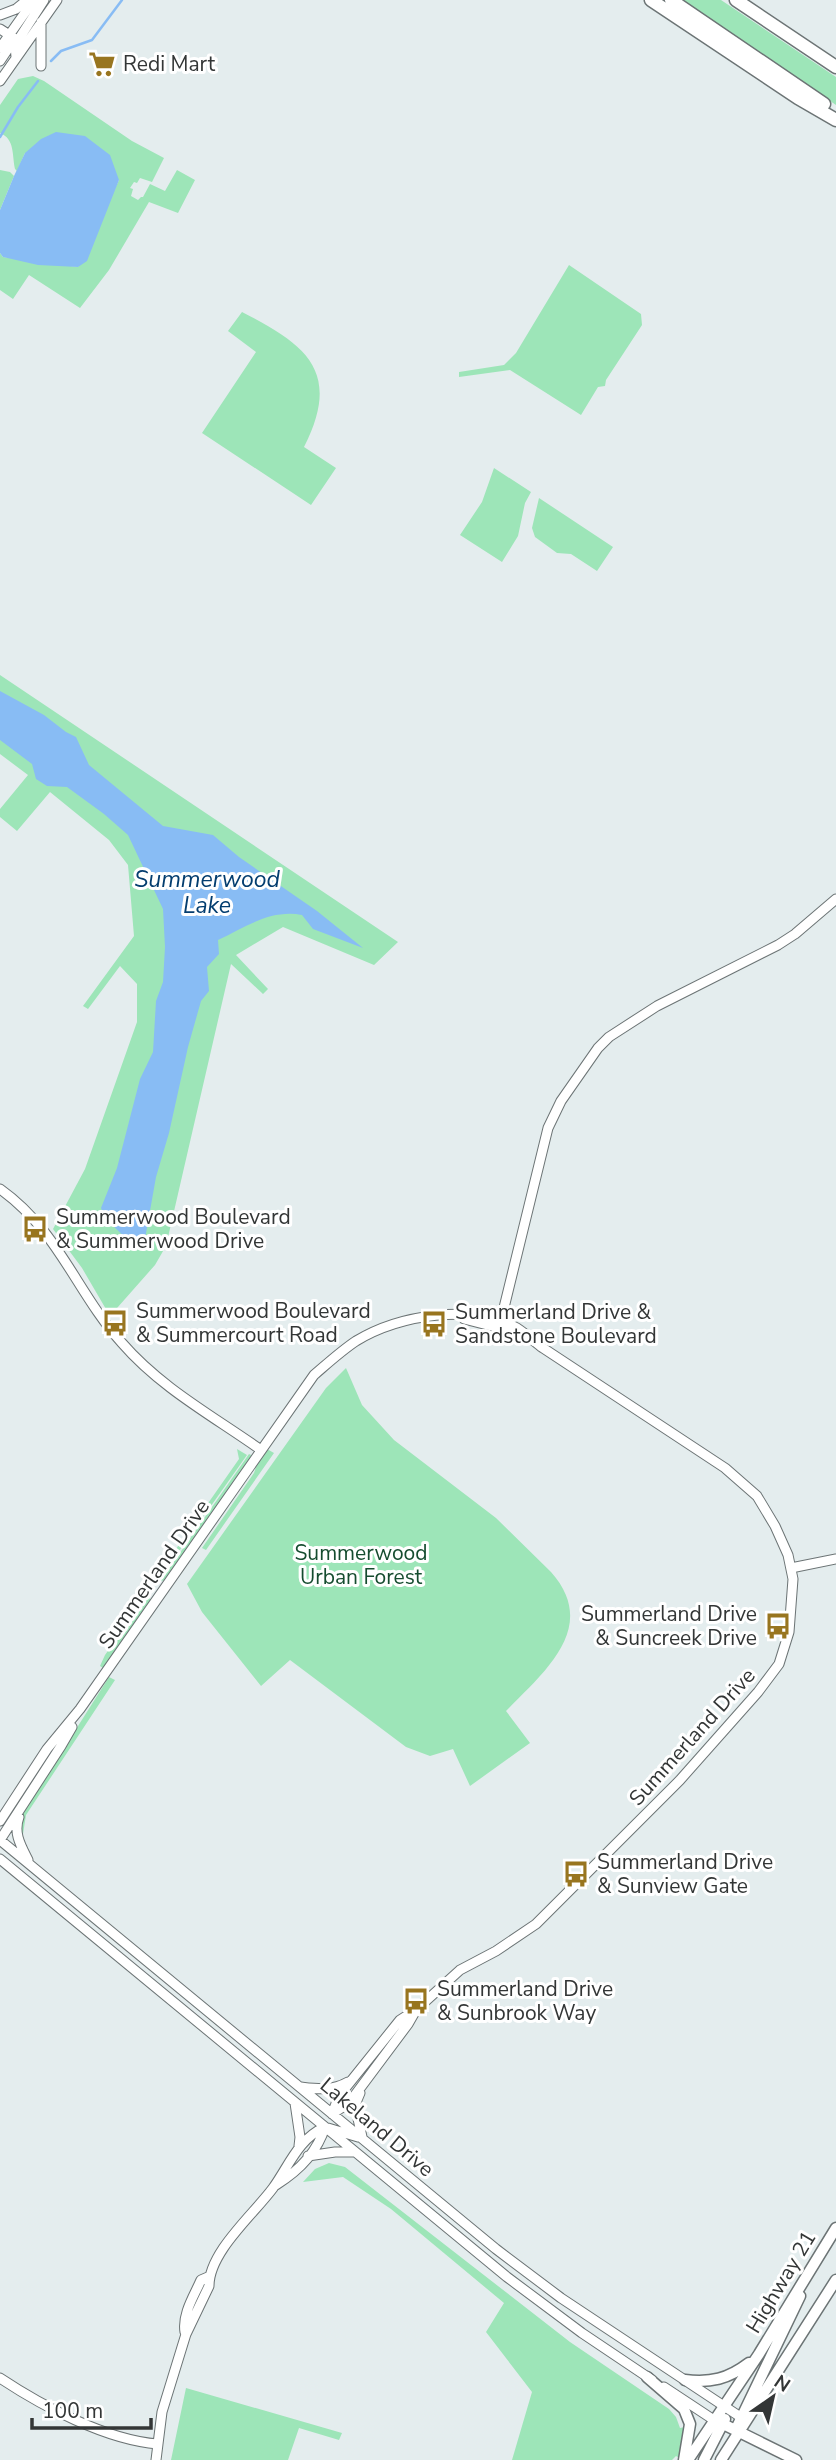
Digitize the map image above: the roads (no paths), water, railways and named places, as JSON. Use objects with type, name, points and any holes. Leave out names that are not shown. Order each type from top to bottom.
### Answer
[{"type":"highway","points":[[651,0],[836,120]]},
{"type":"highway","points":[[671,0],[836,112]]},
{"type":"highway","points":[[736,0],[836,67]]},
{"type":"main road","name":"Highway 21","points":[[686,2460],[720,2423],[724,2406],[836,2228]]},
{"type":"main road","points":[[720,2460],[836,2280]]},
{"type":"main road","points":[[740,2427],[798,2303],[799,2288]]},
{"type":"main road","points":[[685,2380],[707,2382],[726,2378],[759,2354]]},
{"type":"main road","points":[[647,2377],[684,2409],[691,2424],[686,2460]]},
{"type":"main road","points":[[704,2460],[720,2423],[740,2427],[796,2460]]},
{"type":"street","points":[[0,15],[16,9],[27,0]]},
{"type":"street","points":[[0,61],[34,0]]},
{"type":"street","points":[[0,81],[9,45],[44,0]]},
{"type":"street","points":[[9,45],[41,21],[57,0]]},
{"type":"street","points":[[40,66],[41,21]]},
{"type":"street","points":[[0,29],[9,45]]},
{"type":"street","points":[[500,1325],[548,1128],[561,1101],[598,1048],[609,1037],[641,1016],[778,945],[836,900]]},
{"type":"street","points":[[0,1189],[29,1213],[49,1236],[106,1324],[138,1360],[178,1394],[261,1450]]},
{"type":"street","name":"Summerland Drive","points":[[0,1821],[47,1749],[80,1709],[314,1375],[356,1341],[399,1322],[449,1316],[519,1329],[543,1348],[725,1468],[757,1496],[775,1525],[788,1555],[793,1579],[789,1632],[779,1664],[733,1723],[613,1850],[545,1916],[496,1951],[460,1970],[400,2020],[339,2096],[332,2114]]},
{"type":"street","points":[[791,1569],[836,1559]]},
{"type":"street","name":"Summerland Drive","points":[[0,1840],[61,1746],[80,1709]]},
{"type":"street","points":[[0,1805],[15,1799]]},
{"type":"street","points":[[23,1806],[16,1830],[21,1847],[33,1867]]},
{"type":"street","name":"Lakeland Drive","points":[[0,1840],[496,2249],[561,2298],[724,2406],[740,2427]]},
{"type":"street","name":"Lakeland Drive","points":[[0,1860],[545,2306],[647,2377],[720,2423]]},
{"type":"street","name":"Summerland Drive","points":[[332,2114],[349,2103],[362,2087],[416,2009]]},
{"type":"street","points":[[301,2087],[323,2090],[337,2088],[352,2080]]},
{"type":"street","points":[[274,2186],[295,2173],[322,2137],[325,2127],[318,2109],[301,2087]]},
{"type":"street","points":[[362,2087],[355,2105],[363,2139]]},
{"type":"street","points":[[298,2148],[300,2137],[295,2103],[332,2114],[337,2130],[355,2152]]},
{"type":"street","points":[[156,2460],[162,2413],[186,2334],[208,2286],[208,2277],[225,2247],[274,2186],[298,2148],[315,2132],[325,2127],[363,2139]]},
{"type":"street","points":[[308,2157],[335,2152],[355,2152]]},
{"type":"street","points":[[0,2378],[28,2397],[74,2420],[158,2444]]},
{"type":"water","points":[[56,132],[85,136],[110,155],[119,180],[87,261],[78,267],[38,265],[3,257],[0,253],[0,210],[14,176],[25,153],[41,139]]},
{"type":"water","name":"Summerwood Lake","points":[[0,691],[44,715],[76,737],[89,765],[163,826],[213,835],[363,948],[313,929],[302,915],[291,914],[258,920],[218,940],[219,954],[207,967],[209,991],[201,1001],[188,1047],[169,1133],[156,1177],[145,1239],[135,1247],[106,1219],[101,1208],[117,1168],[140,1079],[153,1052],[156,1001],[163,982],[163,909],[128,835],[67,787],[47,786],[36,779],[32,764],[0,740]]},
{"type":"waterway","points":[[51,61],[61,51],[92,40],[122,0]]},
{"type":"waterway","points":[[0,137],[38,81]]},
{"type":"place","name":"Redi Mart","points":[[102,64]]},
{"type":"place","name":"Summerwood Boulevard & Summerwood Drive","points":[[35,1229]]},
{"type":"place","name":"Summerwood Boulevard & Summercourt Road","points":[[115,1323]]},
{"type":"place","name":"Summerland Drive & Sandstone Boulevard","points":[[434,1324]]},
{"type":"place","name":"Summerland Drive & Suncreek Drive","points":[[778,1626]]},
{"type":"place","name":"Summerland Drive & Sunview Gate","points":[[576,1874]]},
{"type":"place","name":"Summerland Drive & Sunbrook Way","points":[[416,2001]]},
{"type":"park label","name":"Summerwood Urban Forest","points":[[361,1565]]}]
